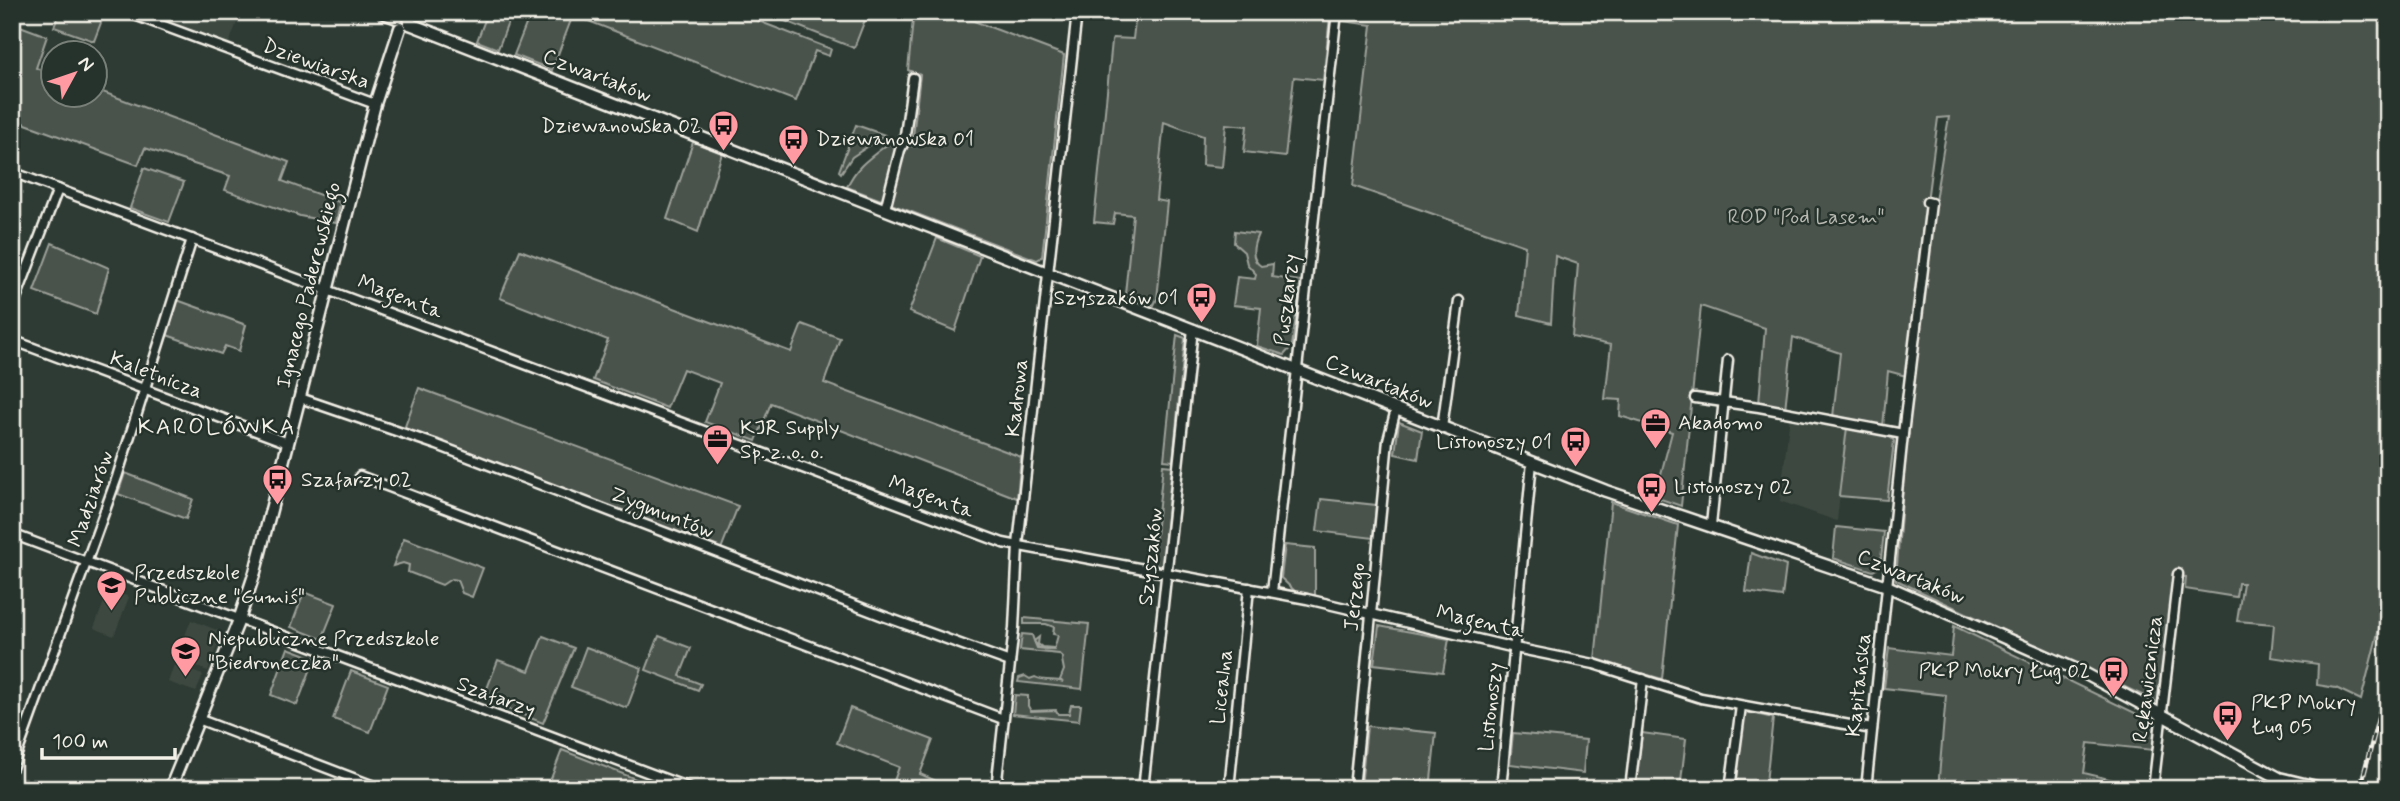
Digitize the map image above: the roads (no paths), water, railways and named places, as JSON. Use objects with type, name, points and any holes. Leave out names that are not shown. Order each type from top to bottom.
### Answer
[{"type":"street","name":"Dziewiarska","points":[[126,12],[375,104]]},
{"type":"street","name":"Czwartaków","points":[[382,12],[1606,491],[1887,586],[2024,644],[2161,713],[2294,785],[2325,789]]},
{"type":"street","name":"Kadrowa","points":[[996,789],[1010,662],[1018,545],[1077,12]]},
{"type":"street","name":"Puszkarzy","points":[[1272,592],[1337,12]]},
{"type":"street","name":"Ignacego Paderewskiego","points":[[170,789],[239,620],[255,572],[375,104],[403,19]]},
{"type":"street","points":[[885,209],[904,142],[913,78]]},
{"type":"street","name":"Magenta","points":[[12,173],[977,533],[1018,545],[1272,592],[1594,664],[1701,698],[1872,729]]},
{"type":"street","points":[[12,309],[58,189]]},
{"type":"street","name":"Kapitańska","points":[[1866,789],[1912,340],[1931,203],[1927,202]]},
{"type":"street","name":"Madziarów","points":[[12,768],[88,562],[146,390],[192,239]]},
{"type":"street","points":[[1442,428],[1459,301]]},
{"type":"street","name":"Szyszaków","points":[[1143,789],[1193,330]]},
{"type":"street","name":"Kaletnicza","points":[[12,340],[288,443]]},
{"type":"street","points":[[1711,525],[1728,360]]},
{"type":"street","name":"Zygmuntów","points":[[300,398],[437,445],[1010,662]]},
{"type":"street","points":[[1695,398],[1903,434]]},
{"type":"street","name":"Jerzego","points":[[1354,789],[1388,440],[1396,409]]},
{"type":"street","name":"Listonoszy","points":[[1501,789],[1532,462]]},
{"type":"street","points":[[360,476],[1003,719]]},
{"type":"street","name":"Szafarzy","points":[[12,534],[692,789]]},
{"type":"street","name":"Rękawicznicza","points":[[2153,789],[2178,574]]},
{"type":"street","name":"Licealna","points":[[1229,789],[1249,588]]},
{"type":"street","points":[[1630,789],[1643,678]]},
{"type":"street","points":[[1730,789],[1741,706]]},
{"type":"street","points":[[198,719],[382,789]]},
{"type":"street","points":[[354,789],[358,779]]},
{"type":"railway","points":[[2360,789],[2388,681]]},
{"type":"place","name":"Dziewanowska 02","points":[[724,153]]},
{"type":"place","name":"Dziewanowska 01","points":[[793,166]]},
{"type":"place","name":"Szyszaków 01","points":[[1201,325]]},
{"type":"place","name":"Akadomo","points":[[1655,450]]},
{"type":"place","name":"KJR Supply Sp. z. o. o.","points":[[717,467]]},
{"type":"place","name":"Listonoszy 01","points":[[1575,469]]},
{"type":"place","name":"Szafarzy 02","points":[[278,507]]},
{"type":"place","name":"Listonoszy 02","points":[[1651,514]]},
{"type":"place","name":"Przedszkole Publiczne \"Gumiś\"","points":[[111,612]]},
{"type":"place","name":"Niepubliczne Przedszkole \"Biedroneczka\"","points":[[185,678]]},
{"type":"place","name":"PKP Mokry Ług 02","points":[[2113,698]]},
{"type":"place","name":"PKP Mokry Ług 05","points":[[2228,742]]},
{"type":"district","name":"KAROLÓWKA","points":[[217,428]]},
{"type":"park label","name":"ROD \"Pod Lasem\"","points":[[1806,217]]}]
